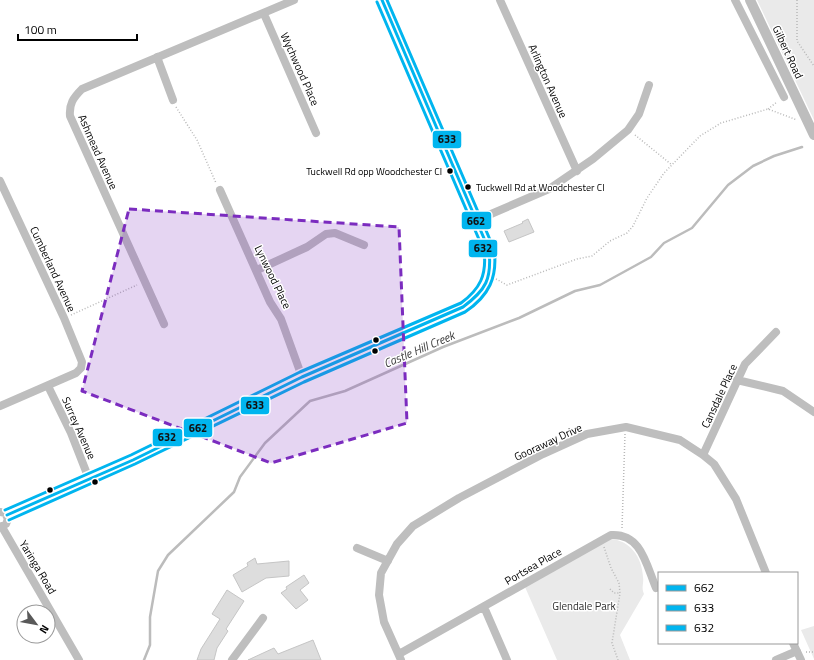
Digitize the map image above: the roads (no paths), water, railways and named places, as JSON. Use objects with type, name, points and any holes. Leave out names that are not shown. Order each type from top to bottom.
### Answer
[{"type":"main road","name":"Gilbert Road","points":[[750,0],[814,136]]},
{"type":"street","name":"Ashmead Avenue","points":[[164,324],[70,116],[69,106],[74,97],[82,90],[294,0]]},
{"type":"street","points":[[1,527],[8,522],[3,513],[133,460],[302,377],[463,307],[475,299],[485,287],[490,276],[491,264],[489,250],[382,0]]},
{"type":"street","name":"Arlington Avenue","points":[[500,0],[577,171]]},
{"type":"street","points":[[735,0],[784,97]]},
{"type":"street","name":"Wychwood Place","points":[[264,14],[316,132]]},
{"type":"street","points":[[157,57],[173,100]]},
{"type":"street","points":[[477,220],[549,189],[577,171],[628,130],[639,114],[649,85]]},
{"type":"street","name":"Cumberland Avenue","points":[[0,181],[81,357],[82,362],[76,373],[48,386]]},
{"type":"street","name":"Lynwood Place","points":[[220,190],[270,302],[281,318],[302,377]]},
{"type":"street","points":[[257,270],[307,247],[326,234],[335,233],[364,245]]},
{"type":"street","name":"Cansdale Place","points":[[703,455],[737,380],[746,364],[776,332]]},
{"type":"street","points":[[737,380],[783,391],[814,412]]},
{"type":"street","points":[[0,406],[48,386]]},
{"type":"street","name":"Surrey Avenue","points":[[48,386],[71,433],[89,479]]},
{"type":"street","name":"Gooraway Drive","points":[[400,657],[384,622],[379,595],[381,573],[397,544],[413,526],[459,498],[543,454],[588,434],[626,427],[680,440],[703,455],[714,464],[736,499],[766,572]]},
{"type":"street","name":"Yaringa Road","points":[[1,527],[78,660]]},
{"type":"street","name":"Portsea Place","points":[[400,657],[601,539],[611,535],[622,534],[632,539],[640,549],[656,588]]},
{"type":"street","points":[[358,548],[388,561]]},
{"type":"street","points":[[484,607],[507,660]]},
{"type":"street","points":[[232,660],[263,618]]},
{"type":"street","points":[[794,644],[801,660]]},
{"type":"street","points":[[776,660],[797,651]]},
{"type":"waterway","name":"Castle Hill Creek","points":[[144,660],[150,645],[150,617],[158,571],[168,555],[234,492],[240,477],[265,443],[310,401],[345,391],[443,347],[519,318],[575,291],[600,285],[651,257],[664,243],[692,228],[728,185],[753,166],[774,156],[802,147]]},
{"type":"place","name":"Tuckwell Rd opp Woodchester Cl","points":[[450,171]]},
{"type":"place","name":"Tuckwell Rd at Woodchester Cl","points":[[468,187]]},
{"type":"park label","name":"Glendale Park","points":[[584,606]]}]
